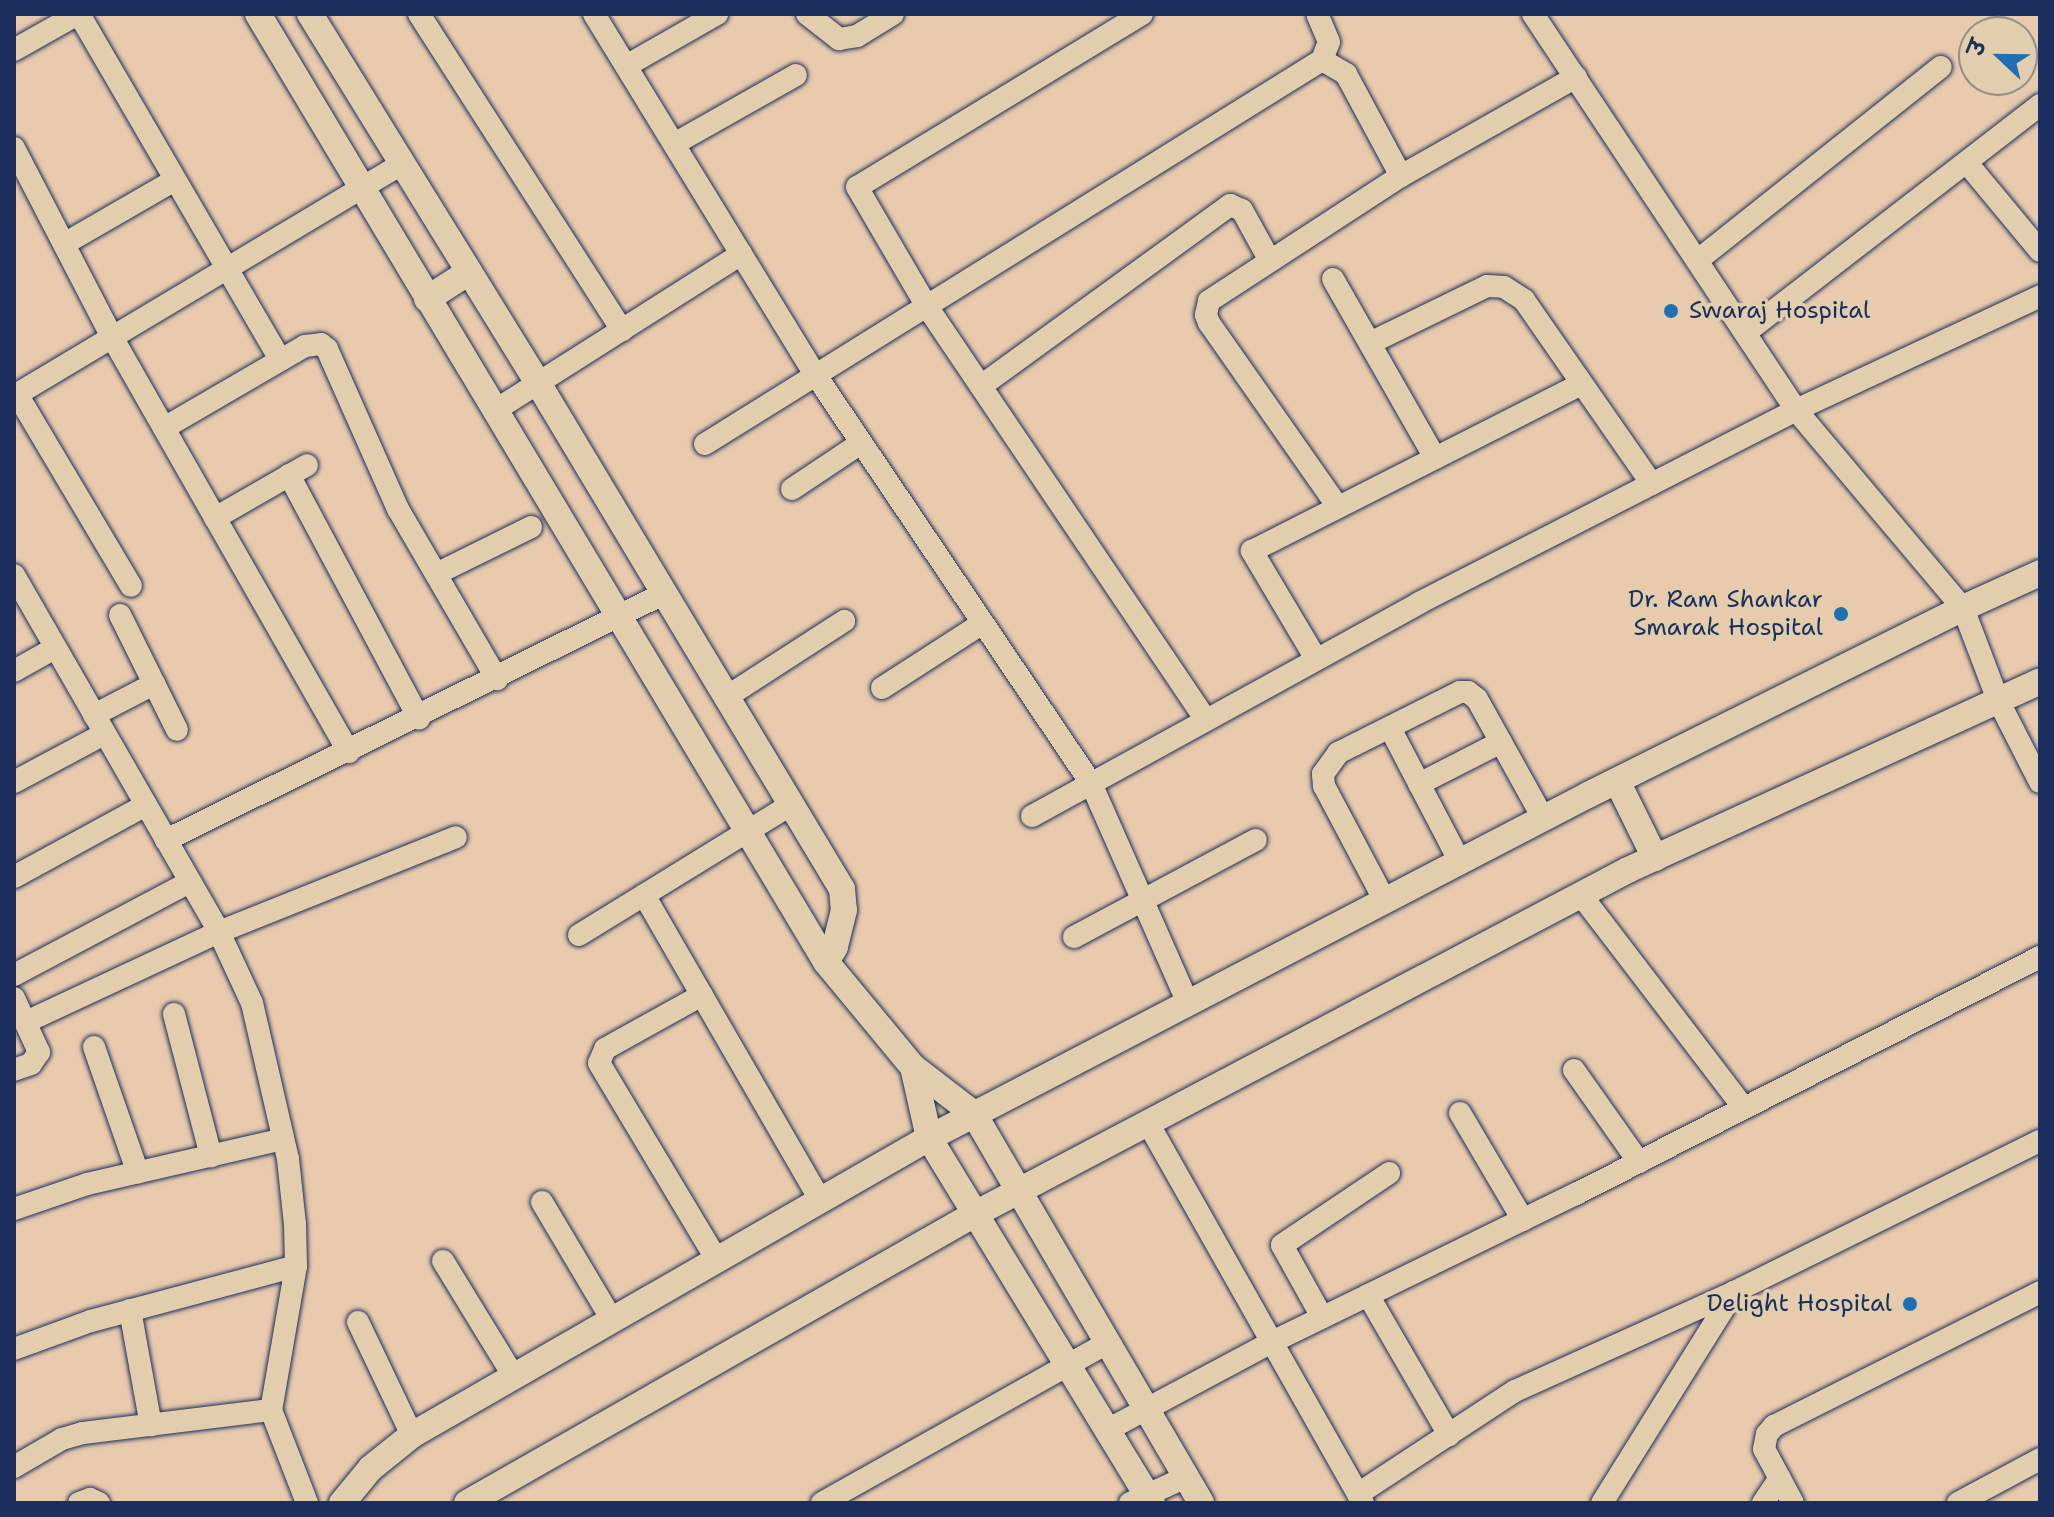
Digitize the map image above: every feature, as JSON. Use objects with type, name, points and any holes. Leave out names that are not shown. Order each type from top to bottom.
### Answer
[{"type":"street","points":[[14,50],[78,14],[280,360]]},
{"type":"street","points":[[258,14],[826,962],[913,1067],[974,1114],[1201,1503]]},
{"type":"street","points":[[310,14],[538,383],[789,806],[842,889],[842,920],[835,947],[826,962]]},
{"type":"street","points":[[419,14],[622,330]]},
{"type":"street","points":[[594,14],[815,374],[1090,781],[1188,1003]]},
{"type":"street","points":[[626,66],[717,14]]},
{"type":"street","points":[[807,14],[839,39],[857,36],[893,14]]},
{"type":"street","points":[[1142,14],[857,187],[926,305],[1205,719]]},
{"type":"street","points":[[705,444],[1322,60],[1329,42],[1317,14]]},
{"type":"street","points":[[1533,14],[1796,410],[1963,608],[1998,700],[2040,782]]},
{"type":"street","points":[[1322,60],[1346,74],[1401,176]]},
{"type":"street","points":[[1698,260],[1941,67]]},
{"type":"street","points":[[674,144],[796,75]]},
{"type":"street","points":[[1338,507],[1206,315],[1209,301],[1401,176],[1576,77]]},
{"type":"street","points":[[1745,333],[2040,105]]},
{"type":"street","points":[[14,148],[112,337],[349,752]]},
{"type":"street","points":[[1967,163],[2040,251]]},
{"type":"street","points":[[131,586],[16,395],[402,164]]},
{"type":"street","points":[[64,244],[175,180]]},
{"type":"street","points":[[981,386],[1230,205],[1242,210],[1270,261]]},
{"type":"street","points":[[494,411],[741,254]]},
{"type":"street","points":[[427,299],[469,272]]},
{"type":"street","points":[[1333,279],[1435,458]]},
{"type":"street","points":[[1370,343],[1487,286],[1504,287],[1524,300],[1652,484]]},
{"type":"street","points":[[1032,816],[1090,781],[1316,659],[1652,484],[1796,410],[2040,296]]},
{"type":"street","points":[[164,428],[314,342],[327,349],[394,500],[497,679]]},
{"type":"street","points":[[1316,659],[1252,551],[1581,384]]},
{"type":"street","points":[[792,489],[861,443]]},
{"type":"street","points":[[215,518],[298,470],[419,718]]},
{"type":"street","points":[[436,574],[531,527]]},
{"type":"street","points":[[342,1503],[371,1468],[412,1435],[929,1138],[1543,818],[1963,608],[2040,573]]},
{"type":"street","points":[[14,575],[219,932],[252,1003],[283,1139],[295,1224],[296,1266],[271,1410],[307,1503]]},
{"type":"street","points":[[166,840],[419,718],[663,594]]},
{"type":"street","points":[[120,615],[177,730]]},
{"type":"street","points":[[725,698],[844,621]]},
{"type":"street","points":[[882,688],[983,623]]},
{"type":"street","points":[[14,671],[55,648]]},
{"type":"street","points":[[467,1503],[975,1214],[1581,895],[2040,681]]},
{"type":"street","points":[[14,782],[154,684]]},
{"type":"street","points":[[1385,901],[1324,786],[1323,774],[1338,753],[1460,692],[1468,692],[1477,699],[1543,818]]},
{"type":"street","points":[[1390,728],[1460,862]]},
{"type":"street","points":[[1419,784],[1501,742]]},
{"type":"street","points":[[1617,781],[1655,858]]},
{"type":"street","points":[[14,877],[146,805]]},
{"type":"street","points":[[579,935],[789,806]]},
{"type":"street","points":[[26,1022],[219,932],[456,837]]},
{"type":"street","points":[[1074,937],[1256,840]]},
{"type":"street","points":[[14,975],[190,882]]},
{"type":"street","points":[[644,895],[820,1200]]},
{"type":"street","points":[[1581,895],[1744,1108]]},
{"type":"street","points":[[1109,1429],[1272,1342],[1639,1162],[2040,957]]},
{"type":"street","points":[[702,995],[605,1049],[599,1063],[717,1260]]},
{"type":"street","points":[[14,998],[39,1052],[31,1064],[14,1070]]},
{"type":"street","points":[[174,1014],[211,1156]]},
{"type":"street","points":[[94,1047],[138,1173]]},
{"type":"street","points":[[913,1067],[929,1138],[1109,1429],[1143,1500],[1186,1477]]},
{"type":"street","points":[[1574,1070],[1639,1162]]},
{"type":"street","points":[[1460,1113],[1523,1220]]},
{"type":"street","points":[[1148,1123],[1361,1499],[1515,1391],[1734,1292],[2038,1147]]},
{"type":"street","points":[[14,1209],[87,1184],[283,1139]]},
{"type":"street","points":[[1322,1317],[1282,1245],[1389,1173]]},
{"type":"street","points":[[542,1202],[612,1320]]},
{"type":"street","points":[[443,1261],[514,1377]]},
{"type":"street","points":[[14,1349],[54,1332],[296,1266]]},
{"type":"street","points":[[1602,1503],[1734,1292]]},
{"type":"street","points":[[1793,1503],[1763,1443],[1774,1426],[2040,1292]]},
{"type":"street","points":[[1368,1295],[1449,1435]]},
{"type":"street","points":[[130,1310],[151,1425]]},
{"type":"street","points":[[358,1322],[412,1435]]},
{"type":"street","points":[[822,1503],[1107,1343]]},
{"type":"street","points":[[14,1467],[62,1439],[271,1410]]},
{"type":"street","points":[[1958,1503],[2040,1459]]},
{"type":"street","points":[[1763,1503],[1780,1478]]},
{"type":"street","points":[[79,1503],[90,1499],[99,1503]]},
{"type":"place","name":"Swaraj Hospital","points":[[1671,311]]},
{"type":"place","name":"Dr. Ram Shankar Smarak Hospital","points":[[1841,614]]},
{"type":"place","name":"Delight Hospital","points":[[1910,1304]]}]
